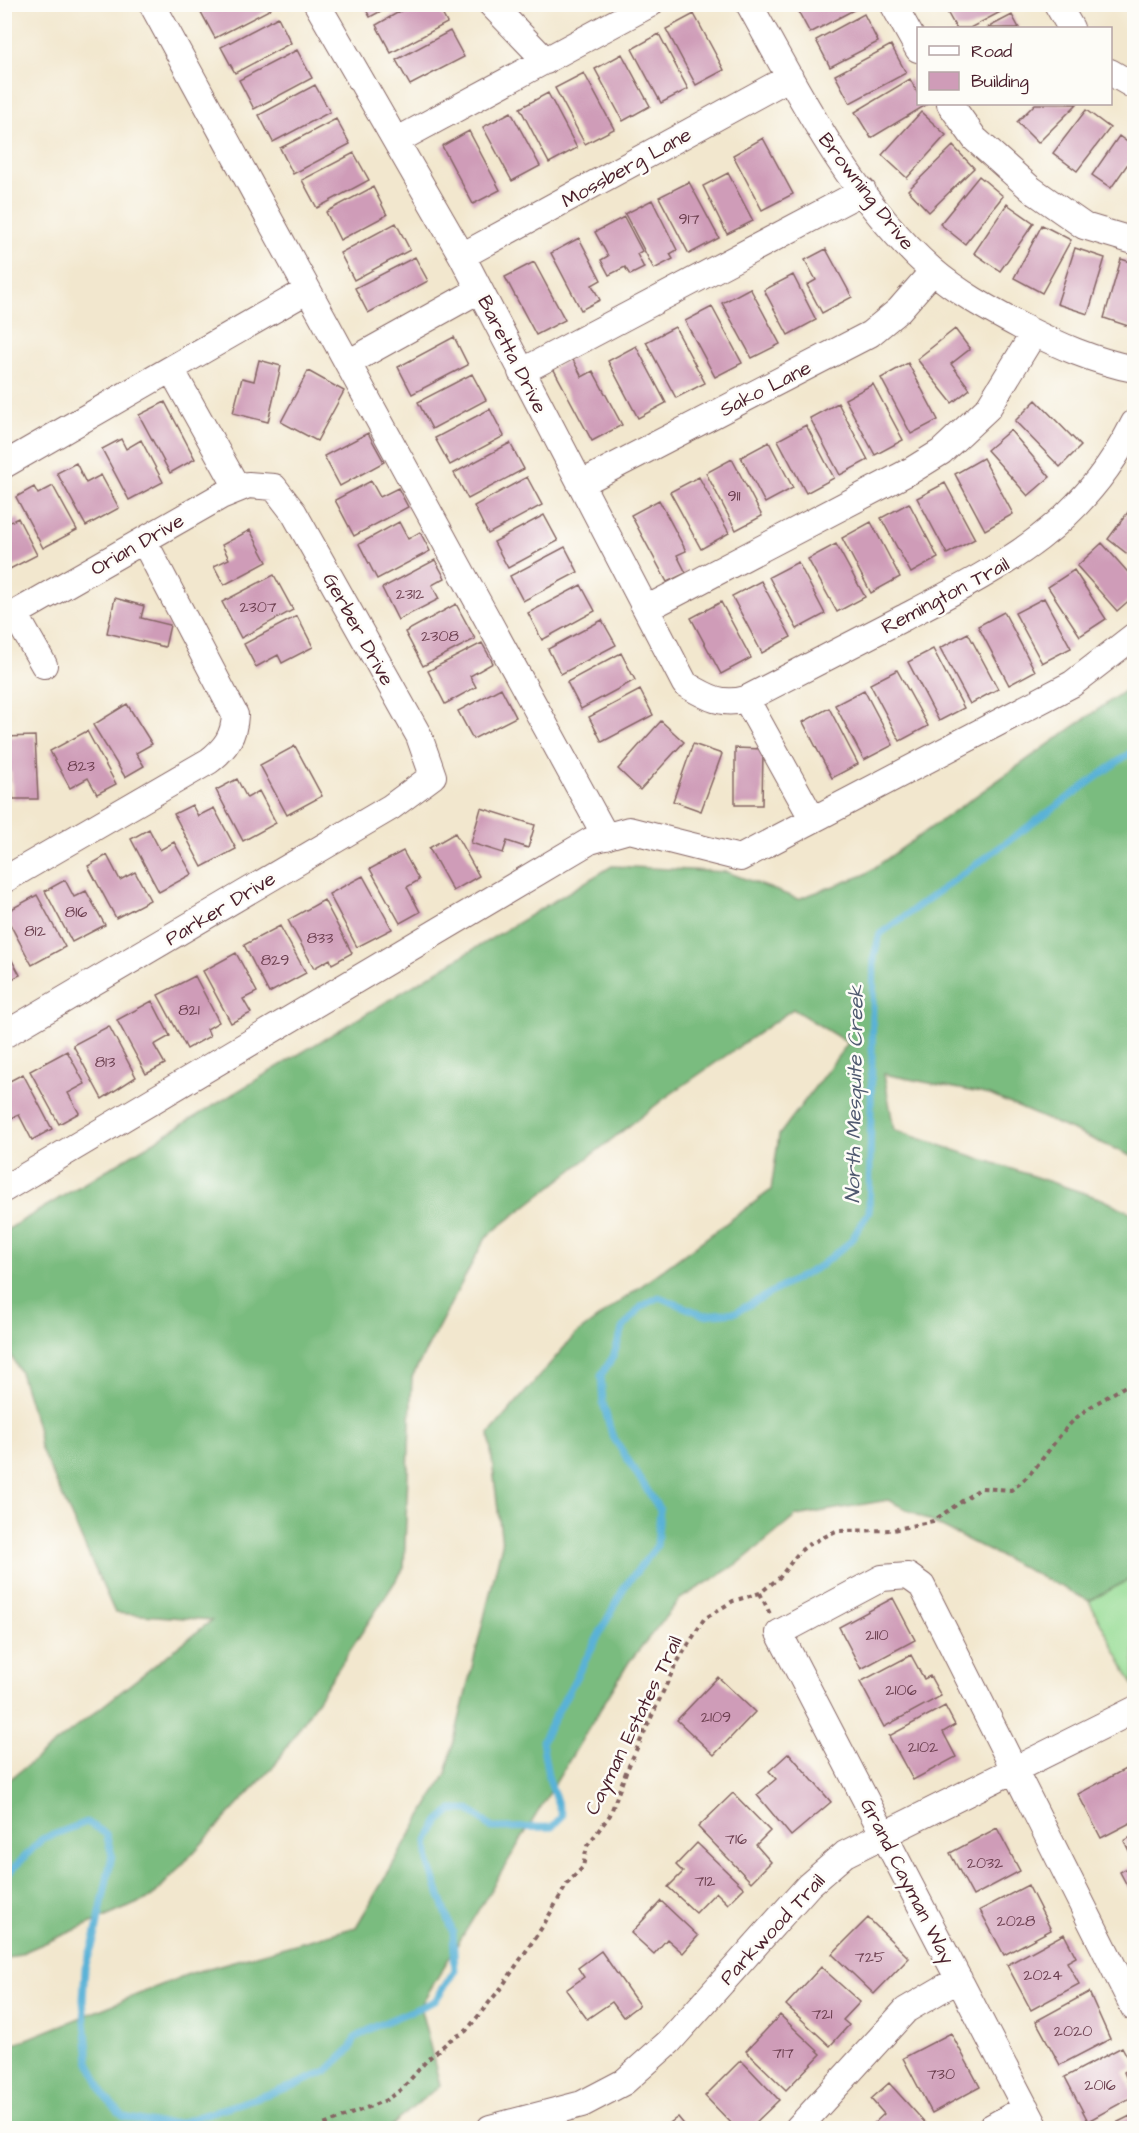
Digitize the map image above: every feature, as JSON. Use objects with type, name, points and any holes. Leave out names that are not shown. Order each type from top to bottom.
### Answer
[{"type":"street","points":[[152,4],[606,837]]},
{"type":"street","name":"Baretta Drive","points":[[317,4],[462,256],[686,684],[710,699]]},
{"type":"street","points":[[491,4],[546,61]]},
{"type":"street","points":[[396,141],[650,4]]},
{"type":"street","name":"Browning Drive","points":[[749,4],[831,149],[896,236],[933,271],[988,309],[1098,362],[1134,369]]},
{"type":"street","points":[[893,4],[917,47]]},
{"type":"street","points":[[1057,4],[1070,27]]},
{"type":"street","points":[[1112,73],[1134,86]]},
{"type":"street","name":"Mossberg Lane","points":[[462,256],[790,77]]},
{"type":"street","points":[[951,105],[975,139],[1031,189],[1084,226],[1134,241]]},
{"type":"street","points":[[521,372],[863,191]]},
{"type":"street","name":"Sako Lane","points":[[580,484],[870,334],[899,310],[933,271]]},
{"type":"street","points":[[4,465],[308,290]]},
{"type":"street","points":[[348,363],[479,290]]},
{"type":"street","points":[[646,609],[912,470],[941,452],[988,408],[1034,333]]},
{"type":"street","points":[[171,369],[238,489]]},
{"type":"street","name":"Remington Trail","points":[[710,699],[729,704],[746,699],[999,568],[1043,538],[1084,498],[1122,448],[1134,423]]},
{"type":"street","name":"Orian Drive","points":[[10,617],[248,484],[274,487]]},
{"type":"street","name":"Gerber Drive","points":[[274,487],[294,513],[419,736],[433,776]]},
{"type":"street","points":[[4,880],[209,761],[223,750],[230,738],[235,715],[144,541]]},
{"type":"street","points":[[10,617],[44,665]]},
{"type":"street","points":[[4,1189],[580,847],[629,830],[740,858],[1072,684],[1134,636]]},
{"type":"street","points":[[746,699],[813,820]]},
{"type":"street","name":"Parker Drive","points":[[4,1035],[391,807],[433,776]]},
{"type":"street","name":"Grand Cayman Way","points":[[1013,1770],[922,1587],[908,1576],[882,1578],[779,1633],[1031,2118]]},
{"type":"street","name":"Parkwood Trail","points":[[490,2128],[582,2104],[624,2082],[669,2042],[808,1885],[845,1854],[1134,1710]]},
{"type":"street","points":[[1013,1770],[1134,2008]]},
{"type":"street","points":[[798,2128],[906,2010],[959,1979]]},
{"type":"street","points":[[990,2128],[1031,2118]]},
{"type":"path","name":"Cayman Estates Trail","points":[[316,2128],[386,2100],[403,2088],[427,2060],[450,2040],[466,2031],[501,1988],[543,1926],[567,1884],[583,1867],[587,1846],[610,1815],[626,1772],[675,1666],[704,1619],[733,1601],[760,1593],[780,1577],[798,1552],[836,1532],[893,1530],[921,1524],[946,1514],[981,1488],[1011,1490],[1036,1468],[1072,1422],[1086,1409],[1134,1380]]},
{"type":"green space","points":[[1134,684],[1134,1157],[990,1095],[884,1074],[894,1130],[1102,1199],[1134,1214],[1134,1577],[1089,1601],[888,1500],[796,1516],[739,1563],[680,1599],[629,1662],[420,2006],[440,2085],[388,2128],[5,2128],[5,2048],[191,1973],[356,1927],[446,1774],[502,1544],[489,1434],[575,1335],[771,1190],[779,1135],[848,1043],[793,1009],[665,1098],[486,1237],[412,1377],[404,1568],[275,1765],[152,1897],[5,1960],[5,1783],[212,1620],[115,1613],[40,1447],[37,1427],[20,1372],[5,1344],[5,1231],[612,866],[727,872],[798,899],[864,875]]},
{"type":"green space","points":[[1134,1577],[1134,1686],[1089,1601]]},
{"type":"building","points":[[216,4],[269,4],[271,9],[215,38],[201,12]]},
{"type":"building","points":[[363,4],[394,4],[370,17]]},
{"type":"building","points":[[413,4],[437,4],[447,23],[391,53],[376,25]]},
{"type":"building","points":[[800,4],[865,4],[810,33],[796,7]]},
{"type":"building","points":[[956,4],[1005,4],[1008,8],[972,27],[955,27],[946,10]]},
{"type":"building","points":[[694,14],[724,70],[696,85],[666,29]]},
{"type":"building","points":[[864,14],[878,42],[830,67],[816,40]]},
{"type":"building","points":[[1012,15],[1018,27],[989,27]]},
{"type":"building","points":[[278,17],[291,43],[235,73],[221,47]]},
{"type":"building","points":[[450,31],[464,57],[410,85],[396,60]]},
{"type":"building","points":[[659,34],[688,89],[661,103],[632,49]]},
{"type":"building","points":[[891,45],[906,73],[850,103],[835,75]]},
{"type":"building","points":[[297,50],[312,78],[254,109],[239,80]]},
{"type":"building","points":[[622,54],[650,106],[623,121],[595,69]]},
{"type":"building","points":[[584,73],[614,129],[585,144],[555,88]]},
{"type":"building","points":[[910,79],[917,92],[917,105],[926,105],[871,138],[855,112]]},
{"type":"building","points":[[315,85],[330,112],[273,142],[259,115]]},
{"type":"building","points":[[548,93],[577,148],[549,163],[520,108]]},
{"type":"building","points":[[1034,105],[1076,105],[1038,143],[1017,122]]},
{"type":"building","points":[[1086,110],[1110,128],[1077,171],[1053,153]]},
{"type":"building","points":[[511,112],[540,166],[512,181],[483,127]]},
{"type":"building","points":[[921,112],[946,135],[907,178],[882,155]]},
{"type":"building","points":[[336,119],[350,144],[293,174],[280,148]]},
{"type":"building","points":[[469,131],[500,190],[473,204],[442,146]]},
{"type":"building","points":[[1119,136],[1134,147],[1134,155],[1111,188],[1092,175]]},
{"type":"building","points":[[763,138],[793,194],[762,210],[733,155]]},
{"type":"building","points":[[953,146],[974,168],[929,212],[908,190]]},
{"type":"building","points":[[354,153],[369,180],[317,208],[302,180]]},
{"type":"building","points":[[728,173],[753,221],[727,234],[703,186]]},
{"type":"building","points":[[979,176],[1003,196],[965,244],[940,224]]},
{"type":"building","points":[[689,182],[719,238],[689,254],[659,197]]},
{"type":"building","points":[[373,187],[387,215],[340,240],[326,212]]},
{"type":"building","points":[[652,200],[677,250],[670,254],[673,259],[654,269],[625,214]]},
{"type":"building","points":[[1007,204],[1034,223],[1000,271],[974,253]]},
{"type":"building","points":[[624,217],[642,251],[637,254],[644,268],[630,275],[625,267],[609,275],[601,260],[608,256],[595,232]]},
{"type":"building","points":[[396,223],[410,250],[354,280],[340,253]]},
{"type":"building","points":[[1042,225],[1071,240],[1042,293],[1014,278]]},
{"type":"building","points":[[579,238],[601,280],[592,285],[600,300],[581,310],[551,253]]},
{"type":"building","points":[[1075,248],[1105,258],[1088,314],[1057,304]]},
{"type":"building","points":[[826,249],[852,297],[822,313],[807,285],[816,280],[805,260]]},
{"type":"building","points":[[415,257],[428,281],[368,313],[355,288]]},
{"type":"building","points":[[1121,259],[1134,263],[1134,328],[1104,318]]},
{"type":"building","points":[[534,262],[565,320],[536,335],[505,277]]},
{"type":"building","points":[[793,275],[816,320],[788,335],[764,290]]},
{"type":"building","points":[[750,288],[780,344],[752,358],[722,303]]},
{"type":"building","points":[[712,307],[742,363],[715,377],[685,321]]},
{"type":"building","points":[[675,327],[705,383],[676,398],[646,342]]},
{"type":"building","points":[[955,329],[970,349],[951,364],[970,389],[952,403],[917,359]]},
{"type":"building","points":[[454,337],[468,365],[412,394],[398,367]]},
{"type":"building","points":[[636,346],[666,403],[638,418],[608,361]]},
{"type":"building","points":[[572,358],[582,377],[593,371],[622,425],[592,441],[553,368]]},
{"type":"building","points":[[259,360],[281,366],[268,422],[233,413],[242,378],[254,381]]},
{"type":"building","points":[[908,363],[938,420],[911,434],[881,378]]},
{"type":"building","points":[[308,371],[344,391],[317,441],[281,422]]},
{"type":"building","points":[[472,374],[486,400],[432,429],[418,402]]},
{"type":"building","points":[[873,384],[903,440],[875,455],[845,399]]},
{"type":"building","points":[[1036,400],[1081,446],[1060,467],[1015,421]]},
{"type":"building","points":[[165,402],[195,459],[170,473],[139,415]]},
{"type":"building","points":[[838,403],[868,460],[840,475],[810,418]]},
{"type":"building","points":[[490,409],[504,436],[450,465],[435,438]]},
{"type":"building","points":[[806,425],[834,478],[806,493],[778,440]]},
{"type":"building","points":[[1010,430],[1050,477],[1028,496],[987,450]]},
{"type":"building","points":[[368,433],[384,462],[340,486],[324,456]]},
{"type":"building","points":[[121,439],[126,449],[141,440],[163,482],[129,500],[102,449]]},
{"type":"building","points":[[769,442],[793,488],[765,503],[741,457]]},
{"type":"building","points":[[510,443],[524,469],[468,499],[454,473]]},
{"type":"building","points":[[983,458],[1013,514],[985,530],[955,474]]},
{"type":"building","points":[[732,459],[762,516],[736,530],[706,473]]},
{"type":"building","points":[[76,463],[86,483],[101,475],[119,508],[86,526],[57,473]]},
{"type":"building","points":[[527,477],[542,505],[488,534],[474,506]]},
{"type":"building","points":[[699,477],[729,533],[701,549],[670,492]]},
{"type":"building","points":[[371,481],[380,497],[398,488],[408,507],[354,536],[335,500]]},
{"type":"building","points":[[945,483],[975,539],[947,554],[917,498]]},
{"type":"building","points":[[53,486],[77,530],[43,548],[16,497],[34,487],[38,494]]},
{"type":"building","points":[[659,500],[686,551],[677,555],[686,573],[667,582],[631,515]]},
{"type":"building","points":[[909,503],[938,558],[911,573],[881,518]]},
{"type":"building","points":[[1128,512],[1134,517],[1134,559],[1108,539]]},
{"type":"building","points":[[544,515],[558,541],[508,568],[494,542]]},
{"type":"building","points":[[18,518],[37,555],[4,572],[4,525]]},
{"type":"building","points":[[399,522],[408,539],[420,532],[430,551],[377,579],[359,544]]},
{"type":"building","points":[[871,522],[900,577],[871,593],[842,538]]},
{"type":"building","points":[[250,530],[267,562],[224,585],[214,566],[229,559],[222,545]]},
{"type":"building","points":[[1102,543],[1134,579],[1134,596],[1117,611],[1077,566]]},
{"type":"building","points":[[836,544],[865,597],[837,612],[808,559]]},
{"type":"building","points":[[565,547],[578,572],[523,601],[510,576]]},
{"type":"building","points":[[435,560],[445,578],[432,585],[439,599],[398,620],[382,588]]},
{"type":"building","points":[[798,562],[825,614],[797,629],[769,577]]},
{"type":"building","points":[[1074,570],[1106,619],[1080,636],[1048,587]]},
{"type":"building","points":[[274,575],[293,610],[241,638],[222,602]]},
{"type":"building","points":[[761,581],[791,637],[762,653],[732,596]]},
{"type":"building","points":[[581,585],[595,611],[542,640],[528,613]]},
{"type":"building","points":[[115,598],[144,606],[141,618],[170,625],[165,647],[107,633]]},
{"type":"building","points":[[1044,598],[1071,648],[1042,663],[1015,613]]},
{"type":"building","points":[[721,602],[751,658],[721,674],[691,618]]},
{"type":"building","points":[[456,604],[475,639],[423,666],[405,632]]},
{"type":"building","points":[[1004,612],[1035,671],[1009,685],[978,626]]},
{"type":"building","points":[[297,616],[313,647],[282,663],[278,655],[256,667],[244,644]]},
{"type":"building","points":[[602,620],[616,645],[561,674],[548,649]]},
{"type":"building","points":[[968,633],[998,689],[970,704],[940,648]]},
{"type":"building","points":[[482,643],[493,663],[470,676],[476,687],[445,704],[428,671]]},
{"type":"building","points":[[933,649],[964,708],[939,721],[908,662]]},
{"type":"building","points":[[621,653],[635,680],[581,709],[567,682]]},
{"type":"building","points":[[897,670],[928,726],[900,741],[870,684]]},
{"type":"building","points":[[501,688],[516,717],[473,739],[458,711]]},
{"type":"building","points":[[640,690],[653,715],[602,742],[589,717]]},
{"type":"building","points":[[864,690],[893,745],[864,760],[835,705]]},
{"type":"building","points":[[127,704],[152,744],[136,753],[144,766],[125,777],[93,725]]},
{"type":"building","points":[[829,708],[858,764],[832,778],[803,722]]},
{"type":"building","points":[[661,721],[684,742],[640,790],[618,769]]},
{"type":"building","points":[[87,731],[116,784],[97,794],[88,778],[70,788],[50,751]]},
{"type":"building","points":[[35,736],[38,799],[13,799],[11,772],[4,772],[4,737]]},
{"type":"building","points":[[693,744],[722,754],[701,811],[673,801]]},
{"type":"building","points":[[295,746],[322,796],[287,815],[260,765]]},
{"type":"building","points":[[735,748],[763,749],[762,805],[735,805]]},
{"type":"building","points":[[237,779],[247,798],[259,791],[276,823],[243,841],[216,790]]},
{"type":"building","points":[[192,805],[198,816],[214,808],[236,849],[202,867],[174,814]]},
{"type":"building","points":[[481,808],[535,825],[528,848],[507,841],[503,853],[471,843]]},
{"type":"building","points":[[149,829],[160,850],[174,842],[192,874],[159,892],[131,839]]},
{"type":"building","points":[[455,833],[479,876],[453,891],[429,848]]},
{"type":"building","points":[[403,851],[419,880],[407,887],[420,912],[400,923],[370,869]]},
{"type":"building","points":[[107,855],[120,880],[135,872],[150,900],[116,918],[88,866]]},
{"type":"building","points":[[363,876],[392,929],[357,947],[329,894]]},
{"type":"building","points":[[65,880],[74,897],[86,891],[105,925],[72,942],[45,891]]},
{"type":"building","points":[[37,895],[65,947],[32,965],[4,913]]},
{"type":"building","points":[[324,900],[352,953],[332,964],[330,959],[314,968],[288,920]]},
{"type":"building","points":[[280,926],[306,973],[269,993],[244,945]]},
{"type":"building","points":[[4,946],[20,975],[4,983]]},
{"type":"building","points":[[236,953],[257,992],[243,999],[251,1013],[231,1023],[203,971]]},
{"type":"building","points":[[195,976],[219,1022],[207,1029],[210,1036],[187,1049],[158,995]]},
{"type":"building","points":[[152,1001],[170,1036],[154,1045],[165,1064],[146,1074],[117,1020]]},
{"type":"building","points":[[109,1026],[136,1077],[102,1099],[73,1045]]},
{"type":"building","points":[[67,1051],[85,1084],[68,1093],[79,1113],[59,1124],[30,1071]]},
{"type":"building","points":[[23,1074],[52,1129],[32,1140],[19,1115],[4,1121],[4,1084]]},
{"type":"building","points":[[893,1598],[915,1640],[861,1669],[839,1627]]},
{"type":"building","points":[[911,1655],[924,1679],[930,1676],[941,1696],[884,1727],[860,1682]]},
{"type":"building","points":[[718,1677],[755,1712],[714,1755],[677,1720]]},
{"type":"building","points":[[945,1706],[955,1725],[943,1732],[956,1757],[913,1780],[889,1736]]},
{"type":"building","points":[[789,1753],[831,1802],[791,1836],[757,1795],[776,1779],[769,1771]]},
{"type":"building","points":[[1131,1766],[1134,1773],[1134,1821],[1101,1838],[1078,1794]]},
{"type":"building","points":[[733,1793],[770,1831],[756,1845],[771,1862],[751,1882],[698,1827]]},
{"type":"building","points":[[997,1828],[1020,1871],[973,1896],[950,1853]]},
{"type":"building","points":[[1134,1835],[1134,1861],[1124,1841]]},
{"type":"building","points":[[697,1843],[744,1888],[728,1904],[716,1892],[696,1913],[668,1887],[683,1872],[676,1865]]},
{"type":"building","points":[[1134,1864],[1134,1891],[1131,1893],[1120,1872]]},
{"type":"building","points":[[1028,1885],[1051,1930],[1004,1955],[980,1910]]},
{"type":"building","points":[[661,1901],[698,1936],[683,1953],[667,1939],[654,1954],[631,1933]]},
{"type":"building","points":[[868,1918],[909,1958],[874,1994],[832,1954]]},
{"type":"building","points":[[1064,1934],[1076,1957],[1067,1962],[1079,1984],[1031,2010],[1007,1965]]},
{"type":"building","points":[[601,1951],[639,2005],[623,2017],[612,2002],[587,2019],[566,1990],[584,1977],[578,1968]]},
{"type":"building","points":[[821,1967],[860,2002],[843,2020],[849,2025],[830,2046],[786,2005]]},
{"type":"building","points":[[1089,1992],[1110,2039],[1060,2065],[1036,2021]]},
{"type":"building","points":[[780,2015],[821,2054],[786,2090],[746,2051]]},
{"type":"building","points":[[951,2033],[980,2087],[932,2113],[903,2058]]},
{"type":"building","points":[[1122,2047],[1133,2067],[1124,2072],[1134,2096],[1088,2121],[1065,2077]]},
{"type":"building","points":[[741,2060],[779,2100],[750,2128],[736,2128],[705,2096]]},
{"type":"building","points":[[889,2083],[929,2127],[869,2128],[884,2114],[871,2099]]},
{"type":"building","points":[[1130,2116],[1134,2128],[1106,2128]]},
{"type":"building","points":[[678,2117],[687,2128],[663,2128]]},
{"type":"waterway","name":"North Mesquite Creek","points":[[4,1878],[42,1839],[87,1822],[106,1834],[112,1855],[95,1937],[85,1968],[83,2000],[89,2061],[105,2097],[124,2117],[153,2123],[178,2123],[293,2086],[327,2071],[350,2049],[355,2038],[376,2026],[435,2001],[455,1970],[453,1933],[429,1864],[427,1841],[439,1821],[452,1810],[470,1810],[492,1828],[552,1827],[562,1816],[548,1776],[542,1741],[625,1586],[657,1546],[660,1510],[612,1435],[603,1403],[601,1375],[613,1357],[623,1328],[642,1306],[659,1297],[704,1315],[736,1312],[820,1266],[850,1242],[869,1212],[874,956],[880,934],[1134,750]]}]
